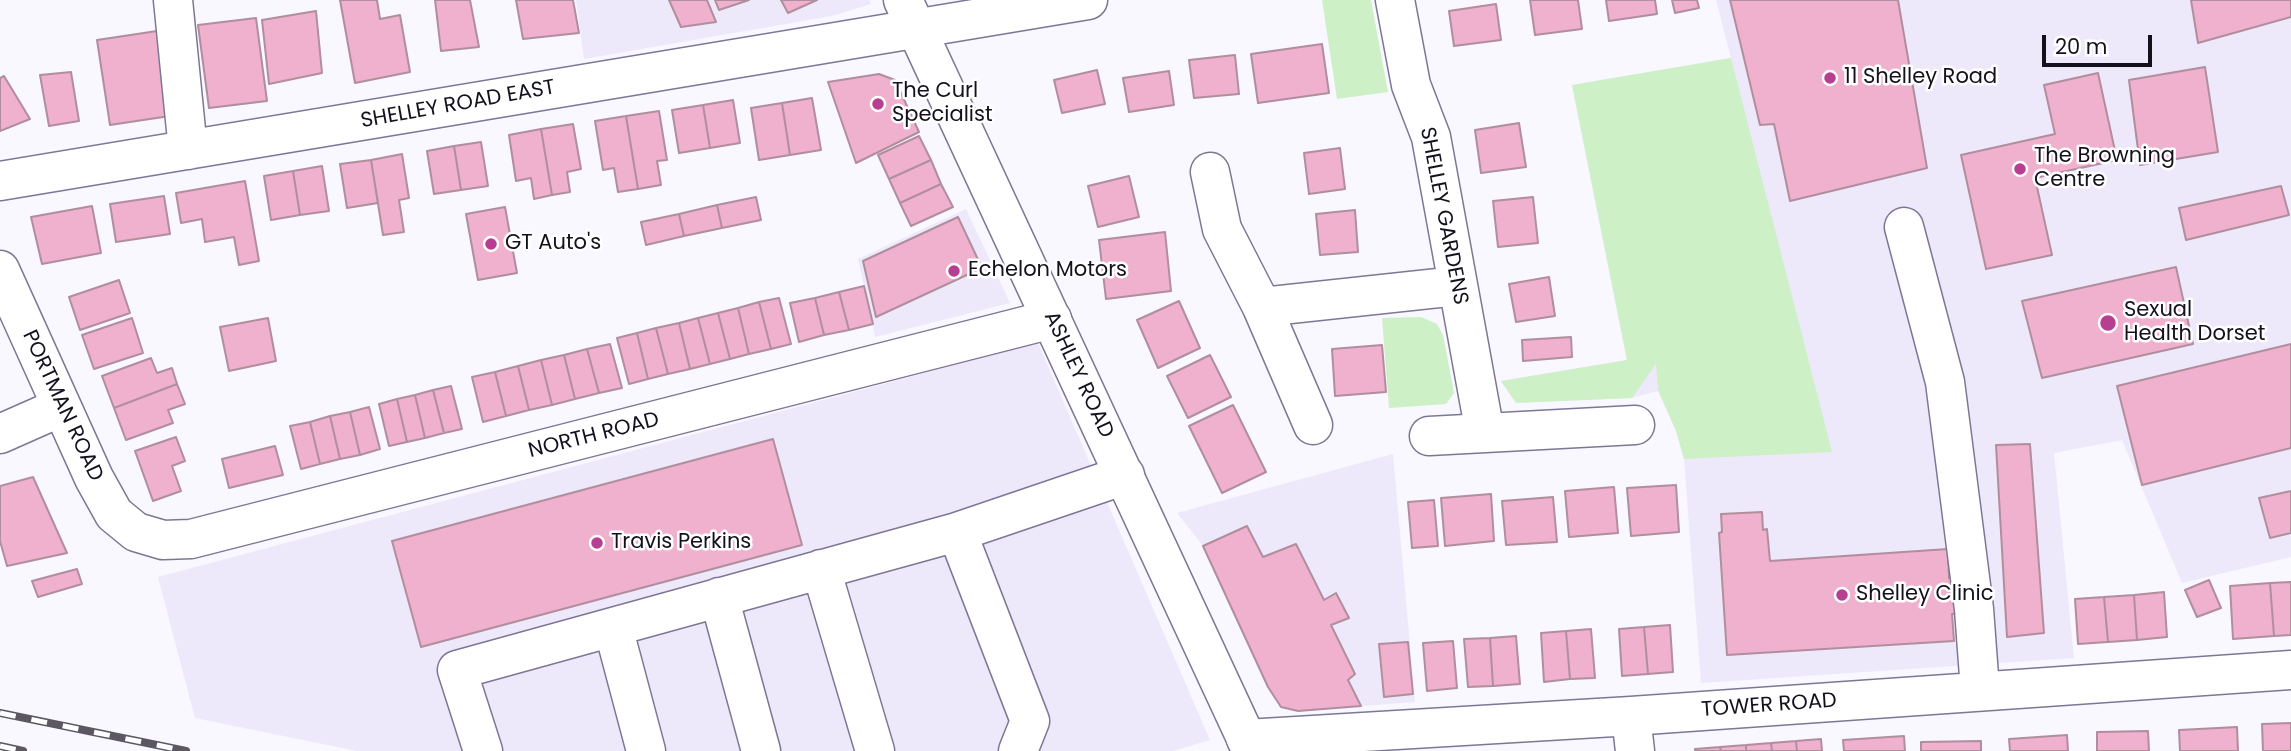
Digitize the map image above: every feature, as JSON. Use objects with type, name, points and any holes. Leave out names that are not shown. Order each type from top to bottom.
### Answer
[{"type":"street","points":[[173,0],[188,150]]},
{"type":"street","name":"SHELLEY ROAD EAST","points":[[0,181],[188,150],[910,14],[1088,0]]},
{"type":"street","name":"SHELLEY GARDENS","points":[[1395,0],[1411,85],[1431,137],[1485,433]]},
{"type":"street","name":"ASHLEY ROAD","points":[[910,14],[947,99],[1249,745]]},
{"type":"street","points":[[1210,172],[1222,229],[1262,307],[1314,425]]},
{"type":"street","points":[[1904,226],[1945,382],[1974,609],[1980,690]]},
{"type":"street","name":"PORTMAN ROAD","points":[[0,270],[94,478],[114,514],[136,532]]},
{"type":"street","points":[[1262,307],[1457,286]]},
{"type":"street","name":"NORTH ROAD","points":[[136,532],[163,540],[191,539],[1052,319]]},
{"type":"street","points":[[0,434],[61,407]]},
{"type":"street","points":[[1429,436],[1635,425]]},
{"type":"street","points":[[483,751],[457,670],[957,532],[1125,475]]},
{"type":"street","points":[[957,532],[1030,721],[1018,751]]},
{"type":"street","points":[[821,569],[875,751]]},
{"type":"street","points":[[719,597],[761,751]]},
{"type":"street","points":[[613,627],[646,751]]},
{"type":"street","name":"TOWER ROAD","points":[[1249,745],[1633,733],[1980,690],[2291,670]]},
{"type":"shaded area","points":[[576,0],[869,0],[871,4],[832,16],[584,59]]},
{"type":"shaded area","points":[[1716,0],[2291,0],[2291,557],[2182,583],[2122,440],[2054,453],[2074,658],[1701,683],[1684,459],[1676,431],[1658,391],[1632,398],[1516,403],[1501,381],[1627,360],[1572,85],[1731,58]]},
{"type":"shaded area","points":[[966,209],[1010,303],[875,337],[858,259]]},
{"type":"shaded area","points":[[1038,343],[1210,740],[1173,751],[357,751],[195,718],[158,577]]},
{"type":"shaded area","points":[[1393,454],[1415,702],[1299,711],[1281,707],[1268,687],[1203,546],[1177,513]]},
{"type":"green space","points":[[1322,0],[1371,0],[1388,92],[1337,99]]},
{"type":"green space","points":[[1731,58],[1832,452],[1684,459],[1676,431],[1658,390],[1656,364],[1632,398],[1516,403],[1501,381],[1627,360],[1572,85]]},
{"type":"green space","points":[[1421,317],[1437,324],[1443,335],[1454,393],[1446,404],[1389,408],[1382,318]]},
{"type":"building","points":[[340,0],[377,0],[380,19],[400,15],[410,72],[355,83]]},
{"type":"building","points":[[435,0],[470,0],[479,47],[441,51]]},
{"type":"building","points":[[516,0],[573,0],[579,33],[523,39]]},
{"type":"building","points":[[669,0],[707,0],[716,22],[681,27]]},
{"type":"building","points":[[715,0],[749,0],[719,10]]},
{"type":"building","points":[[781,0],[817,0],[788,13]]},
{"type":"building","points":[[1530,0],[1578,0],[1582,29],[1535,35]]},
{"type":"building","points":[[1606,0],[1655,0],[1657,14],[1609,21]]},
{"type":"building","points":[[1672,0],[1697,0],[1699,8],[1675,13]]},
{"type":"building","name":"11 Shelley Road","points":[[1730,0],[1898,0],[1927,168],[1790,201],[1774,124],[1760,125]]},
{"type":"building","points":[[2191,0],[2291,0],[2291,17],[2198,43]]},
{"type":"building","points":[[1496,4],[1501,40],[1454,46],[1449,11]]},
{"type":"building","points":[[316,11],[322,73],[269,84],[262,20]]},
{"type":"building","points":[[256,18],[267,101],[209,108],[198,25]]},
{"type":"building","points":[[157,31],[170,116],[110,125],[97,40]]},
{"type":"building","points":[[1322,44],[1329,93],[1258,103],[1251,54]]},
{"type":"building","points":[[1235,55],[1239,94],[1194,98],[1189,60]]},
{"type":"building","points":[[2205,67],[2218,152],[2140,165],[2129,80]]},
{"type":"building","points":[[1097,70],[1105,104],[1062,113],[1054,80]]},
{"type":"building","points":[[1169,71],[1174,105],[1129,112],[1123,78]]},
{"type":"building","points":[[71,72],[79,121],[49,126],[40,75]]},
{"type":"building","name":"The Browning Centre","points":[[2098,73],[2117,160],[2035,178],[2052,255],[1986,269],[1961,155],[2055,134],[2044,85]]},
{"type":"building","points":[[879,74],[895,80],[919,132],[856,163],[828,82]]},
{"type":"building","points":[[4,76],[30,119],[0,131],[0,78]]},
{"type":"building","points":[[812,98],[821,150],[790,155],[782,103]]},
{"type":"building","points":[[733,100],[740,143],[710,148],[703,105]]},
{"type":"building","points":[[782,103],[790,155],[759,160],[751,108]]},
{"type":"building","points":[[703,105],[710,148],[679,153],[672,110]]},
{"type":"building","points":[[659,111],[667,160],[657,161],[661,185],[638,189],[626,116]]},
{"type":"building","points":[[626,116],[638,189],[618,192],[614,168],[603,170],[595,121]]},
{"type":"building","points":[[1519,123],[1526,167],[1481,173],[1475,130]]},
{"type":"building","points":[[573,124],[581,169],[567,172],[570,192],[552,195],[541,129]]},
{"type":"building","points":[[541,129],[552,195],[534,199],[531,178],[516,181],[509,135]]},
{"type":"building","points":[[919,136],[931,160],[889,179],[878,155]]},
{"type":"building","points":[[481,142],[488,186],[461,190],[454,146]]},
{"type":"building","points":[[454,146],[461,190],[434,194],[427,151]]},
{"type":"building","points":[[1340,148],[1345,189],[1309,194],[1304,153]]},
{"type":"building","points":[[402,154],[409,198],[399,200],[404,232],[383,235],[371,160]]},
{"type":"building","points":[[371,160],[378,203],[347,208],[340,164]]},
{"type":"building","points":[[931,160],[941,184],[900,203],[889,179]]},
{"type":"building","points":[[322,166],[329,211],[300,215],[293,171]]},
{"type":"building","points":[[293,171],[300,215],[271,220],[264,176]]},
{"type":"building","points":[[1129,176],[1139,217],[1098,227],[1088,186]]},
{"type":"building","points":[[245,181],[259,261],[239,265],[234,237],[205,242],[202,219],[181,223],[176,193]]},
{"type":"building","points":[[941,184],[953,207],[911,226],[900,203]]},
{"type":"building","points":[[2281,186],[2289,215],[2186,240],[2179,208]]},
{"type":"building","points":[[164,196],[170,234],[116,242],[110,204]]},
{"type":"building","points":[[756,197],[761,220],[722,228],[717,205]]},
{"type":"building","points":[[1533,197],[1538,243],[1498,247],[1493,201]]},
{"type":"building","points":[[717,205],[722,228],[684,236],[679,214]]},
{"type":"building","points":[[92,206],[101,253],[42,264],[31,217]]},
{"type":"building","name":"GT Auto's","points":[[505,207],[517,273],[478,280],[466,214]]},
{"type":"building","points":[[1355,210],[1358,252],[1320,255],[1316,214]]},
{"type":"building","points":[[679,214],[684,236],[646,245],[641,222]]},
{"type":"building","points":[[958,217],[982,268],[876,317],[863,261]]},
{"type":"building","points":[[1165,232],[1171,291],[1106,299],[1099,240]]},
{"type":"building","name":"Sexual Health Dorset","points":[[2176,267],[2193,344],[2042,378],[2022,301]]},
{"type":"building","points":[[1549,277],[1555,316],[1516,322],[1509,284]]},
{"type":"building","points":[[119,280],[130,313],[80,330],[69,297]]},
{"type":"building","points":[[864,286],[873,324],[849,330],[839,292]]},
{"type":"building","points":[[839,292],[849,330],[824,335],[815,298]]},
{"type":"building","points":[[779,298],[791,344],[771,349],[759,302]]},
{"type":"building","points":[[815,298],[824,335],[799,342],[790,303]]},
{"type":"building","points":[[1179,301],[1200,348],[1158,368],[1137,320]]},
{"type":"building","points":[[759,302],[771,349],[749,354],[738,308]]},
{"type":"building","points":[[738,308],[749,354],[730,359],[718,313]]},
{"type":"building","points":[[718,313],[730,359],[710,364],[698,318]]},
{"type":"building","points":[[132,318],[143,353],[94,369],[82,335]]},
{"type":"building","points":[[268,318],[276,361],[229,371],[220,327]]},
{"type":"building","points":[[698,318],[710,364],[690,369],[679,323]]},
{"type":"building","points":[[679,323],[690,369],[668,374],[656,328]]},
{"type":"building","points":[[656,328],[668,374],[648,379],[637,333]]},
{"type":"building","points":[[637,333],[648,379],[629,384],[617,338]]},
{"type":"building","points":[[1571,337],[1572,357],[1523,361],[1522,340]]},
{"type":"building","points":[[610,344],[622,388],[599,393],[587,349]]},
{"type":"building","points":[[2291,344],[2291,448],[2142,485],[2117,386]]},
{"type":"building","points":[[1382,345],[1386,392],[1335,396],[1332,349]]},
{"type":"building","points":[[587,349],[599,393],[575,399],[564,355]]},
{"type":"building","points":[[564,355],[575,399],[552,405],[541,360]]},
{"type":"building","points":[[1210,355],[1231,397],[1188,418],[1167,376]]},
{"type":"building","points":[[151,358],[157,373],[172,368],[177,384],[114,408],[102,376]]},
{"type":"building","points":[[541,360],[552,405],[529,410],[518,366]]},
{"type":"building","points":[[518,366],[529,410],[506,416],[495,372]]},
{"type":"building","points":[[495,372],[506,416],[483,422],[472,377]]},
{"type":"building","points":[[177,384],[185,404],[168,410],[173,423],[126,440],[114,408]]},
{"type":"building","points":[[451,386],[462,429],[444,433],[433,390]]},
{"type":"building","points":[[433,390],[444,433],[425,438],[415,395]]},
{"type":"building","points":[[415,395],[425,438],[407,442],[397,399]]},
{"type":"building","points":[[397,399],[407,442],[389,446],[379,404]]},
{"type":"building","points":[[1233,405],[1266,472],[1222,493],[1189,426]]},
{"type":"building","points":[[369,407],[380,449],[360,455],[350,412]]},
{"type":"building","points":[[350,412],[360,455],[340,459],[330,416]]},
{"type":"building","points":[[330,416],[340,459],[320,464],[310,422]]},
{"type":"building","points":[[310,422],[320,464],[301,469],[290,426]]},
{"type":"building","points":[[176,437],[185,461],[172,466],[181,491],[153,501],[135,451]]},
{"type":"building","name":"Travis Perkins","points":[[773,439],[802,545],[421,647],[392,541]]},
{"type":"building","points":[[2030,444],[2044,633],[2007,637],[1996,445]]},
{"type":"building","points":[[275,446],[283,475],[229,488],[222,459]]},
{"type":"building","points":[[33,477],[67,553],[7,566],[0,541],[0,486]]},
{"type":"building","points":[[1676,485],[1679,532],[1631,536],[1627,488]]},
{"type":"building","points":[[1614,487],[1618,533],[1569,537],[1565,491]]},
{"type":"building","points":[[2291,491],[2291,533],[2270,538],[2259,498]]},
{"type":"building","points":[[1491,494],[1494,541],[1445,546],[1441,498]]},
{"type":"building","points":[[1553,497],[1557,542],[1506,545],[1502,501]]},
{"type":"building","points":[[1434,500],[1438,546],[1412,548],[1408,502]]},
{"type":"building","name":"Shelley Clinic","points":[[1762,512],[1763,530],[1767,529],[1770,561],[1948,549],[1949,578],[1959,577],[1962,613],[1952,614],[1954,641],[1727,655],[1719,533],[1722,532],[1721,514]]},
{"type":"building","points":[[1247,526],[1263,557],[1296,544],[1324,600],[1336,593],[1349,618],[1331,625],[1355,674],[1348,680],[1361,706],[1298,711],[1281,707],[1268,687],[1203,546]]},
{"type":"building","points":[[77,569],[82,584],[38,597],[32,581]]},
{"type":"building","points":[[2209,580],[2221,608],[2197,617],[2185,590]]},
{"type":"building","points":[[2291,582],[2291,635],[2274,636],[2270,583]]},
{"type":"building","points":[[2270,583],[2274,636],[2233,639],[2230,586]]},
{"type":"building","points":[[2164,592],[2167,637],[2137,640],[2134,595]]},
{"type":"building","points":[[2134,595],[2137,640],[2108,642],[2104,597]]},
{"type":"building","points":[[2104,597],[2108,642],[2078,644],[2075,599]]},
{"type":"building","points":[[1670,625],[1673,672],[1648,674],[1644,627]]},
{"type":"building","points":[[1644,627],[1648,674],[1622,676],[1619,629]]},
{"type":"building","points":[[1591,629],[1595,678],[1570,679],[1566,631]]},
{"type":"building","points":[[1566,631],[1570,679],[1544,682],[1541,633]]},
{"type":"building","points":[[1516,636],[1520,684],[1493,686],[1490,638]]},
{"type":"building","points":[[1490,638],[1493,686],[1468,687],[1464,639]]},
{"type":"building","points":[[1453,641],[1457,688],[1427,691],[1423,643]]},
{"type":"building","points":[[1408,642],[1413,694],[1384,697],[1379,644]]},
{"type":"building","points":[[2291,723],[2291,751],[2263,751],[2262,724]]},
{"type":"building","points":[[2237,727],[2238,751],[2180,751],[2179,730]]},
{"type":"building","points":[[2148,731],[2149,751],[2097,751],[2097,732]]},
{"type":"building","points":[[2067,735],[2068,751],[2010,751],[2009,739]]},
{"type":"building","points":[[1904,736],[1905,751],[1844,751],[1843,740]]},
{"type":"building","points":[[1821,739],[1822,751],[1797,751],[1796,741]]},
{"type":"building","points":[[1796,741],[1797,751],[1772,751],[1771,743]]},
{"type":"building","points":[[1981,741],[1981,751],[1921,751],[1921,742]]},
{"type":"building","points":[[1771,743],[1772,751],[1746,751],[1746,745]]},
{"type":"building","points":[[1746,745],[1746,751],[1721,751],[1720,747]]},
{"type":"building","points":[[1720,747],[1721,751],[1695,751],[1695,749]]},
{"type":"railway","points":[[0,713],[186,751]]},
{"type":"railway","points":[[0,746],[23,751]]},
{"type":"place","name":"11 Shelley Road","points":[[1830,78]]},
{"type":"place","name":"The Curl Specialist","points":[[878,104]]},
{"type":"place","name":"The Browning Centre","points":[[2020,169]]},
{"type":"place","name":"GT Auto's","points":[[491,244]]},
{"type":"place","name":"Echelon Motors","points":[[954,271]]},
{"type":"place","name":"Sexual Health Dorset","points":[[2108,323]]},
{"type":"place","name":"Travis Perkins","points":[[597,543]]},
{"type":"place","name":"Shelley Clinic","points":[[1842,595]]}]
